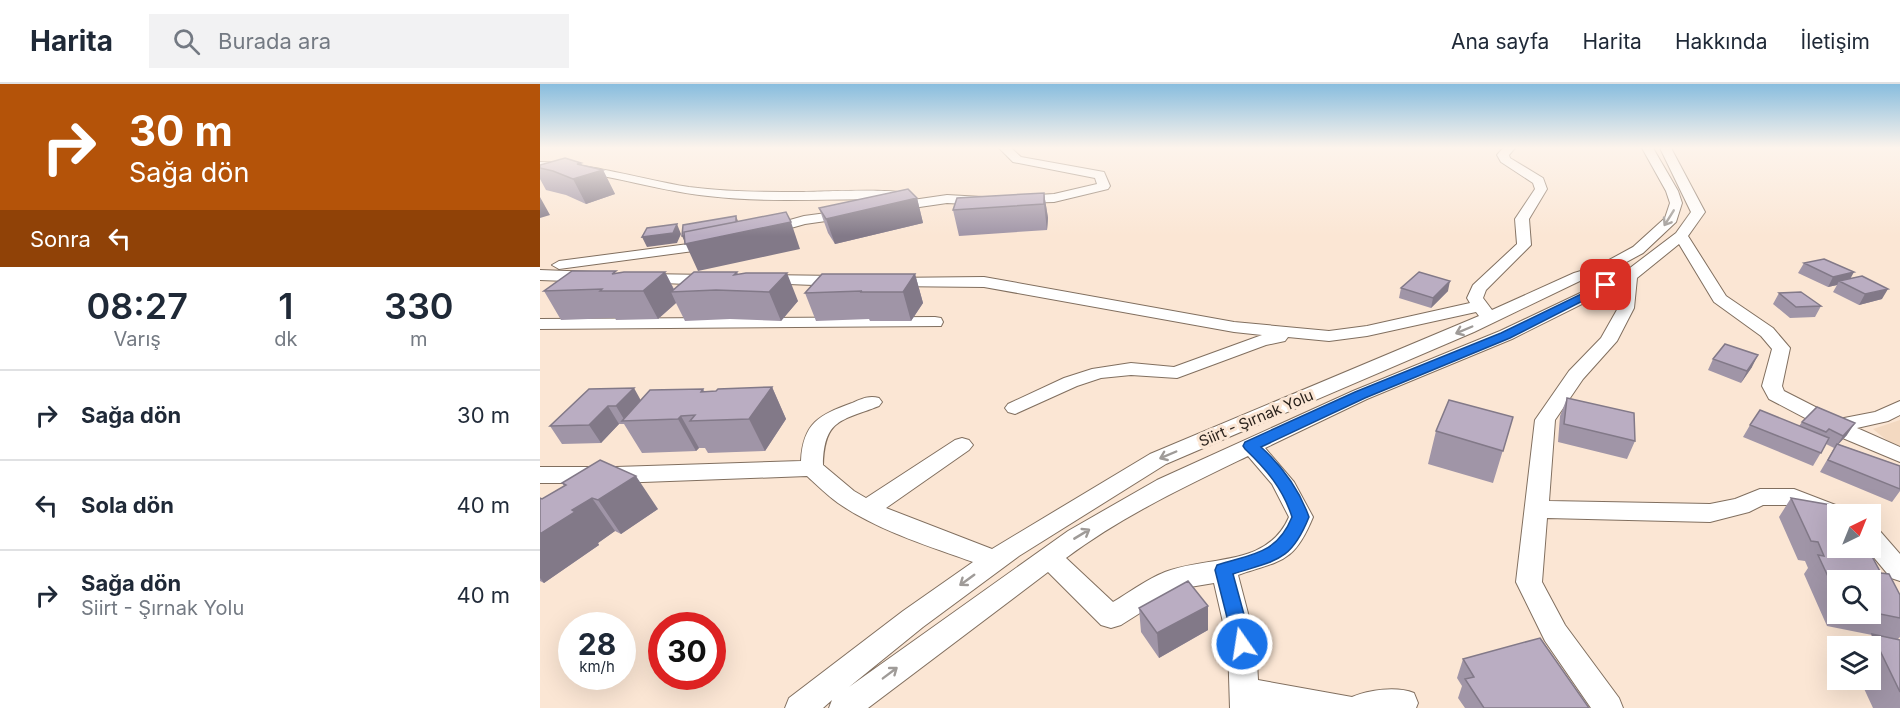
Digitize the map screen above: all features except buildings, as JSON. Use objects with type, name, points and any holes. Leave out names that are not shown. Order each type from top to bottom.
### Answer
[{"type":"street","points":[[628,177],[710,193],[769,196],[872,194],[1002,200],[1054,198],[1104,186],[1101,177]]},
{"type":"street","points":[[1506,335],[1475,298],[1479,288],[1524,245],[1521,230],[1522,213],[1540,189],[1539,180],[1534,177]]},
{"type":"street","name":"Siirt - Şırnak Yolu","points":[[800,708],[912,619],[994,560],[1158,459],[1485,312],[1603,269],[1638,250],[1671,219],[1676,203],[1664,177]]},
{"type":"street","name":"Siirt - Şırnak Yolu","points":[[844,708],[1077,537],[1165,486],[1360,395],[1506,335],[1587,294],[1629,276],[1681,236],[1698,212],[1681,177]]},
{"type":"street","points":[[881,209],[947,199]]},
{"type":"street","points":[[748,236],[804,220],[859,212]]},
{"type":"street","points":[[1681,236],[1720,299],[1767,332],[1781,348],[1772,386],[1776,395],[1900,455]]},
{"type":"street","points":[[540,270],[725,243]]},
{"type":"street","points":[[1603,269],[1629,276],[1626,308],[1608,342],[1576,375],[1545,420],[1529,582],[1555,633],[1608,708]]},
{"type":"street","points":[[540,270],[607,279],[586,291]]},
{"type":"street","points":[[631,279],[725,280]]},
{"type":"street","points":[[748,280],[854,281]]},
{"type":"street","points":[[878,281],[984,282],[1127,305],[1234,327],[1329,336],[1485,312]]},
{"type":"street","points":[[540,318],[559,308]]},
{"type":"street","points":[[540,324],[935,322]]},
{"type":"street","points":[[1015,408],[1074,379],[1131,369],[1166,374],[1178,372],[1262,340],[1296,334]]},
{"type":"street","points":[[812,468],[815,433],[823,422],[872,402]]},
{"type":"street","points":[[1837,426],[1881,417],[1900,407]]},
{"type":"street","points":[[867,509],[962,445]]},
{"type":"street","points":[[1049,557],[1111,617],[1172,580],[1224,570],[1275,553],[1292,538],[1301,517],[1294,498],[1275,468],[1251,446]]},
{"type":"street","points":[[540,475],[616,475],[812,468],[846,497],[867,509],[934,538],[994,560]]},
{"type":"street","points":[[585,497],[616,475]]},
{"type":"street","points":[[1537,508],[1710,513],[1741,506],[1760,497],[1794,497],[1827,510]]},
{"type":"street","points":[[1881,549],[1900,571]]},
{"type":"street","points":[[1224,570],[1242,644],[1244,700],[1344,708]]},
{"type":"street","points":[[1360,708],[1403,703]]},
{"type":"shaded area","points":[[1900,420],[1900,446],[1889,442],[1873,429]]},
{"type":"route","points":[[1242,644],[1224,570],[1275,553],[1292,538],[1301,517],[1294,498],[1275,468],[1251,446],[1360,395],[1506,335],[1606,285]]}]
